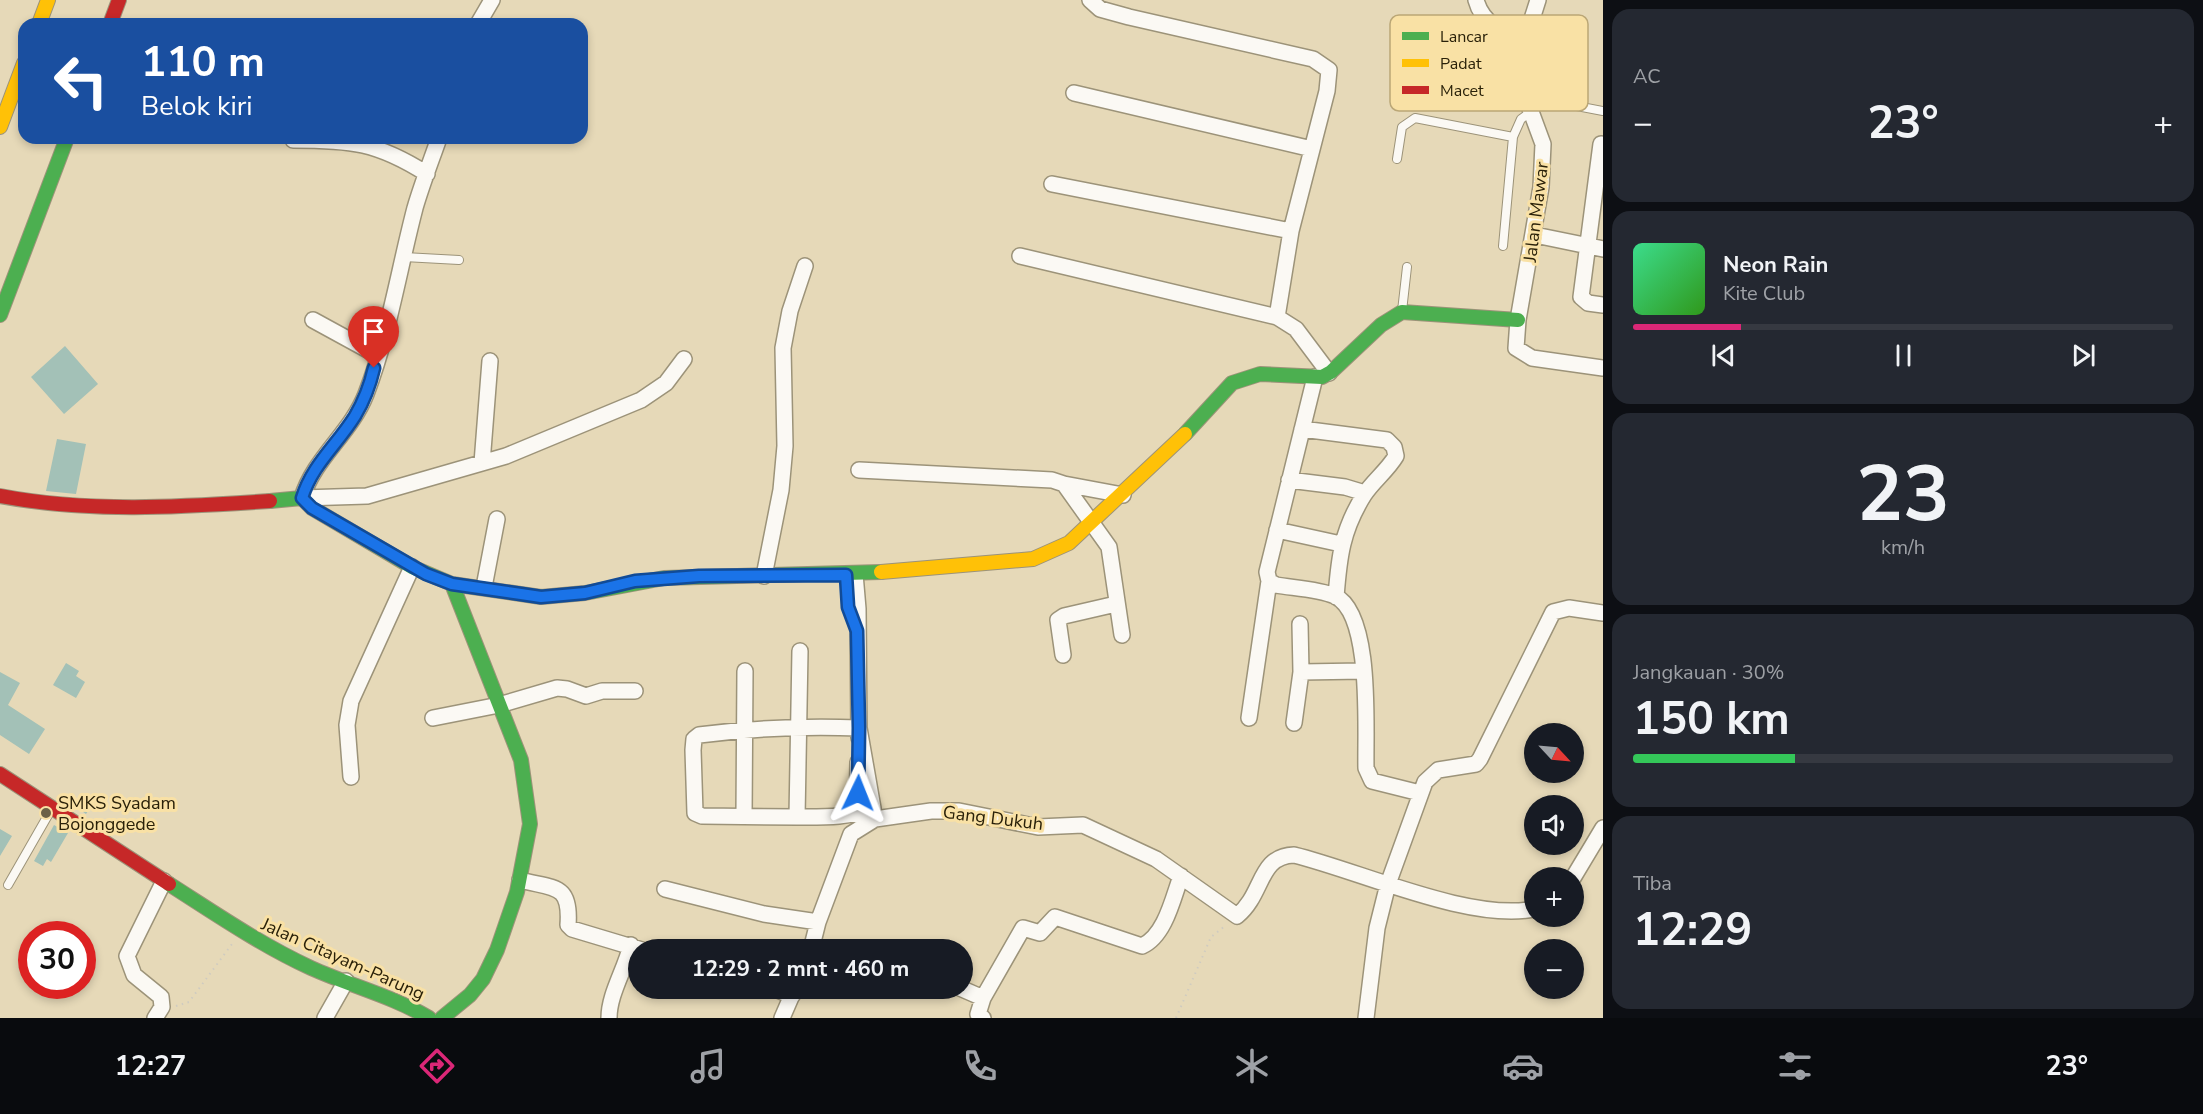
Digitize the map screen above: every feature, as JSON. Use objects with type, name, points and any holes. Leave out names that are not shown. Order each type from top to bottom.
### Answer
[{"type":"main road","points":[[41,18],[48,0]]},
{"type":"main road","points":[[112,18],[119,0]]},
{"type":"main road","points":[[0,127],[18,79]]},
{"type":"main road","points":[[0,315],[65,144]]},
{"type":"main road","points":[[0,496],[41,504],[80,507],[186,507],[302,498],[312,508],[412,567],[452,584],[541,597],[585,593],[664,578],[850,574],[1033,559],[1069,543],[1091,524],[1205,415],[1232,382],[1260,374],[1322,375],[1381,325],[1402,312],[1518,320]]},
{"type":"main road","points":[[442,1018],[470,995],[483,979],[504,933],[520,880],[530,835],[530,808],[521,760],[452,584]]},
{"type":"main road","name":"Jalan Citayam-Parung","points":[[0,774],[241,932],[313,969],[402,1002],[429,1018]]},
{"type":"street","points":[[482,18],[492,0]]},
{"type":"street","points":[[1090,0],[1100,9],[1129,17],[1322,62],[1330,74],[1291,231],[1277,317]]},
{"type":"street","points":[[1476,0],[1480,15]]},
{"type":"street","name":"Jalan Mawar","points":[[1533,15],[1538,0]]},
{"type":"street","points":[[1074,93],[1312,149]]},
{"type":"street","name":"Jalan Mawar","points":[[1531,111],[1543,144],[1535,236],[1515,341],[1520,353],[1532,358],[1603,368]]},
{"type":"street","points":[[363,144],[379,147],[397,155],[427,174]]},
{"type":"street","points":[[437,144],[371,381],[355,416],[317,464],[307,482],[302,498],[367,496],[482,463],[641,400],[666,383],[684,359]]},
{"type":"street","points":[[1601,144],[1596,248],[1581,297],[1588,303],[1603,305]]},
{"type":"street","points":[[1052,184],[1291,231]]},
{"type":"street","points":[[1535,236],[1596,248]]},
{"type":"street","points":[[1020,255],[1277,317],[1296,329],[1322,375],[1302,429],[1267,572],[1269,581],[1249,718]]},
{"type":"street","points":[[764,576],[781,490],[785,446],[783,348],[790,310],[805,266]]},
{"type":"street","points":[[313,320],[377,355]]},
{"type":"street","points":[[482,463],[490,361]]},
{"type":"street","points":[[1302,429],[1387,440],[1394,447],[1396,456],[1365,494],[1341,544],[1336,597]]},
{"type":"street","points":[[859,470],[1052,480],[1123,495]]},
{"type":"street","points":[[1289,480],[1345,487],[1365,494]]},
{"type":"street","points":[[1064,484],[1108,547],[1122,635]]},
{"type":"street","points":[[484,587],[497,519]]},
{"type":"street","points":[[1277,530],[1341,544]]},
{"type":"street","points":[[351,777],[347,725],[351,701],[412,567]]},
{"type":"street","points":[[850,574],[857,631],[859,728],[873,808],[835,818],[702,816],[695,813],[693,750],[694,739],[699,735],[745,729],[800,726],[859,728]]},
{"type":"street","points":[[1269,581],[1275,585],[1336,597],[1347,609],[1361,639],[1366,768],[1372,781],[1420,793]]},
{"type":"street","points":[[1063,655],[1058,620],[1064,616],[1116,604]]},
{"type":"street","points":[[1366,1018],[1377,928],[1388,884],[1420,793],[1431,775],[1438,770],[1476,764],[1480,759],[1553,612],[1569,608],[1603,613]]},
{"type":"street","points":[[1294,723],[1301,672],[1300,624]]},
{"type":"street","points":[[797,816],[800,651]]},
{"type":"street","points":[[744,816],[745,671]]},
{"type":"street","points":[[1301,672],[1364,671]]},
{"type":"street","points":[[433,718],[499,705],[556,688],[567,689],[586,696],[602,691],[635,691]]},
{"type":"street","name":"Gang Dukuh","points":[[816,939],[818,922],[851,834],[875,819],[931,811],[959,811],[1038,827],[1083,825],[1146,854],[1181,876],[1207,898],[1237,916]]},
{"type":"street","points":[[1580,867],[1603,828]]},
{"type":"street","points":[[1237,916],[1254,897],[1268,864],[1281,856],[1310,859],[1388,884],[1482,908],[1516,912],[1524,911]]},
{"type":"street","points":[[983,1018],[978,1014],[983,998],[1022,928],[1040,933],[1053,917],[1139,946],[1152,941],[1160,929],[1181,876]]},
{"type":"street","points":[[520,880],[558,890],[566,895],[570,904],[568,925],[572,929],[628,945]]},
{"type":"street","points":[[159,1012],[160,994],[134,975],[127,959],[130,945],[164,881]]},
{"type":"street","points":[[664,889],[764,914],[818,922]]},
{"type":"street","points":[[609,1018],[614,990],[628,963]]},
{"type":"street","points":[[325,1018],[345,981]]},
{"type":"street","points":[[973,994],[983,998]]},
{"type":"street","points":[[782,1018],[791,999]]},
{"type":"lane","points":[[1588,110],[1603,111]]},
{"type":"lane","points":[[1503,246],[1513,137],[1526,111]]},
{"type":"lane","points":[[1396,159],[1402,127],[1414,118],[1513,137]]},
{"type":"lane","points":[[404,257],[459,260]]},
{"type":"lane","points":[[1402,312],[1407,267]]},
{"type":"lane","points":[[8,885],[52,809]]},
{"type":"path","points":[[1176,1018],[1211,937],[1237,916]]},
{"type":"path","points":[[159,1012],[167,1004],[180,1007],[189,1002],[241,932]]},
{"type":"building","points":[[65,346],[98,384],[64,414],[31,377]]},
{"type":"building","points":[[57,439],[86,444],[76,494],[46,491]]},
{"type":"building","points":[[66,663],[79,671],[76,676],[85,682],[76,698],[53,685]]},
{"type":"building","points":[[0,672],[20,683],[8,705],[45,729],[29,754],[0,735]]},
{"type":"building","points":[[82,799],[92,805],[86,814],[76,807]]},
{"type":"building","points":[[54,825],[68,833],[51,862],[47,859],[43,866],[34,861]]},
{"type":"building","points":[[0,829],[12,836],[0,856]]},
{"type":"traffic: fast","points":[[0,315],[65,144]]},
{"type":"traffic: fast","points":[[1185,434],[1232,383],[1260,374],[1322,377],[1331,372],[1381,325],[1402,312],[1518,320]]},
{"type":"traffic: fast","points":[[270,501],[302,498],[312,508],[412,567],[452,584],[521,760],[530,824],[517,892],[497,950],[483,979],[470,995],[442,1018]]},
{"type":"traffic: fast","points":[[452,584],[541,597],[585,593],[664,578],[881,572]]},
{"type":"traffic: fast","points":[[169,884],[239,929],[292,959],[401,1003],[429,1018]]},
{"type":"traffic: slow","points":[[41,18],[48,0]]},
{"type":"traffic: slow","points":[[0,127],[18,79]]},
{"type":"traffic: slow","points":[[881,572],[1033,559],[1069,543],[1185,434]]},
{"type":"traffic: jam","points":[[112,18],[119,0]]},
{"type":"traffic: jam","points":[[0,496],[101,507],[168,507],[270,501]]},
{"type":"traffic: jam","points":[[0,774],[169,884]]},
{"type":"place","name":"SMKS Syadam Bojonggede","points":[[46,813]]},
{"type":"route","points":[[374,368],[365,397],[355,416],[317,464],[307,482],[302,498],[312,508],[426,574],[452,584],[541,597],[585,593],[635,581],[664,578],[734,575],[846,575],[848,607],[857,631],[858,793]]}]
